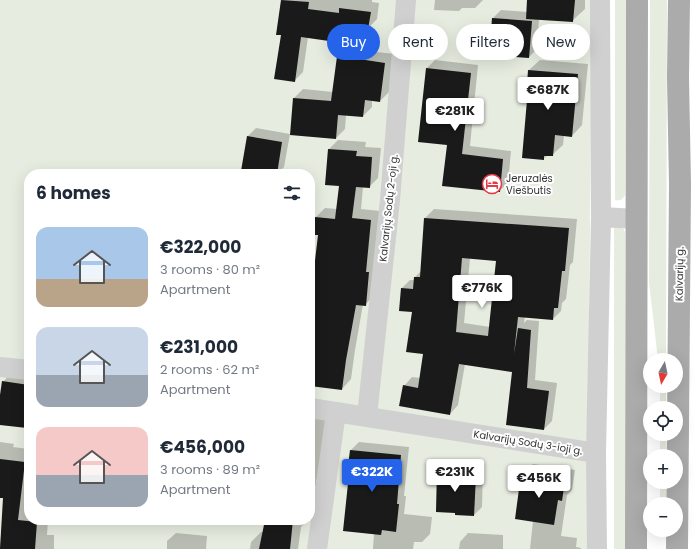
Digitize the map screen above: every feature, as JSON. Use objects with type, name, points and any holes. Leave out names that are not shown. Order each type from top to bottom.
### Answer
[{"type":"main road","points":[[636,549],[637,0]]},
{"type":"main road","name":"Kalvarijų g.","points":[[677,549],[680,184],[678,78],[679,0]]},
{"type":"street","name":"Kalvarijų Sodų 2-oji g.","points":[[367,416],[390,200],[406,0]]},
{"type":"street","name":"Kalvarijų Sodų 3-ioji g.","points":[[315,409],[596,453],[601,217],[600,0]]},
{"type":"street","points":[[601,217],[637,219]]},
{"type":"street","points":[[0,367],[24,369]]},
{"type":"street","points":[[317,549],[336,412]]},
{"type":"street","points":[[596,453],[597,549]]},
{"type":"shaded area","points":[[0,0],[592,0],[589,341],[591,549],[0,549]]},
{"type":"shaded area","points":[[615,0],[626,0],[625,195],[622,199],[618,200],[615,200]]},
{"type":"shaded area","points":[[650,0],[667,0],[666,353],[657,353],[649,282]]},
{"type":"shaded area","points":[[614,226],[623,228],[625,232],[625,549],[614,549]]},
{"type":"shaded area","points":[[660,393],[666,393],[666,401],[660,401]]},
{"type":"shaded area","points":[[660,441],[666,441],[666,449],[660,449]]},
{"type":"shaded area","points":[[660,489],[666,489],[666,497],[660,497]]},
{"type":"building","points":[[281,0],[309,2],[308,9],[339,13],[339,8],[371,12],[369,24],[327,24],[327,41],[301,37],[295,82],[274,79],[281,35],[276,35]]},
{"type":"building","points":[[527,0],[575,0],[573,22],[526,19]]},
{"type":"building","points":[[492,18],[532,21],[529,58],[524,58],[524,24],[492,24]]},
{"type":"building","points":[[337,60],[366,60],[385,63],[380,102],[365,100],[363,117],[338,115],[336,139],[290,135],[293,98],[331,101]]},
{"type":"building","points":[[426,68],[471,73],[462,154],[503,159],[500,192],[442,186],[447,145],[418,142]]},
{"type":"building","points":[[528,70],[578,74],[572,137],[555,135],[553,156],[544,156],[544,160],[522,158]]},
{"type":"building","points":[[247,136],[282,142],[278,169],[241,169]]},
{"type":"building","points":[[328,149],[357,151],[356,156],[372,157],[370,188],[356,187],[352,218],[371,220],[366,272],[369,272],[366,306],[356,305],[342,390],[315,387],[315,260],[318,235],[315,235],[315,217],[335,219],[339,186],[325,185]]},
{"type":"building","points":[[424,218],[569,228],[565,271],[562,271],[558,308],[554,308],[553,320],[518,317],[514,354],[518,328],[531,330],[527,388],[549,391],[544,430],[506,425],[512,372],[459,364],[450,415],[399,406],[403,385],[418,388],[423,354],[406,352],[412,312],[399,311],[401,288],[413,289],[414,277],[420,277]],"holes":[[[462,258],[496,261],[488,336],[456,332]]]},
{"type":"building","points":[[2,381],[24,384],[24,428],[0,425],[0,395]]},
{"type":"building","points":[[350,450],[401,455],[396,532],[382,530],[381,535],[343,531]]},
{"type":"building","points":[[0,459],[24,462],[18,520],[24,521],[24,525],[37,525],[35,549],[0,549],[3,498],[0,498]]},
{"type":"building","points":[[437,469],[457,469],[457,475],[476,476],[474,516],[436,512]]},
{"type":"building","points":[[521,474],[565,480],[562,501],[558,500],[554,525],[515,519]]},
{"type":"building","points":[[264,525],[292,525],[290,549],[259,549]]},
{"type":"place","name":"Jeruzalės Viešbutis","points":[[492,184]]}]
